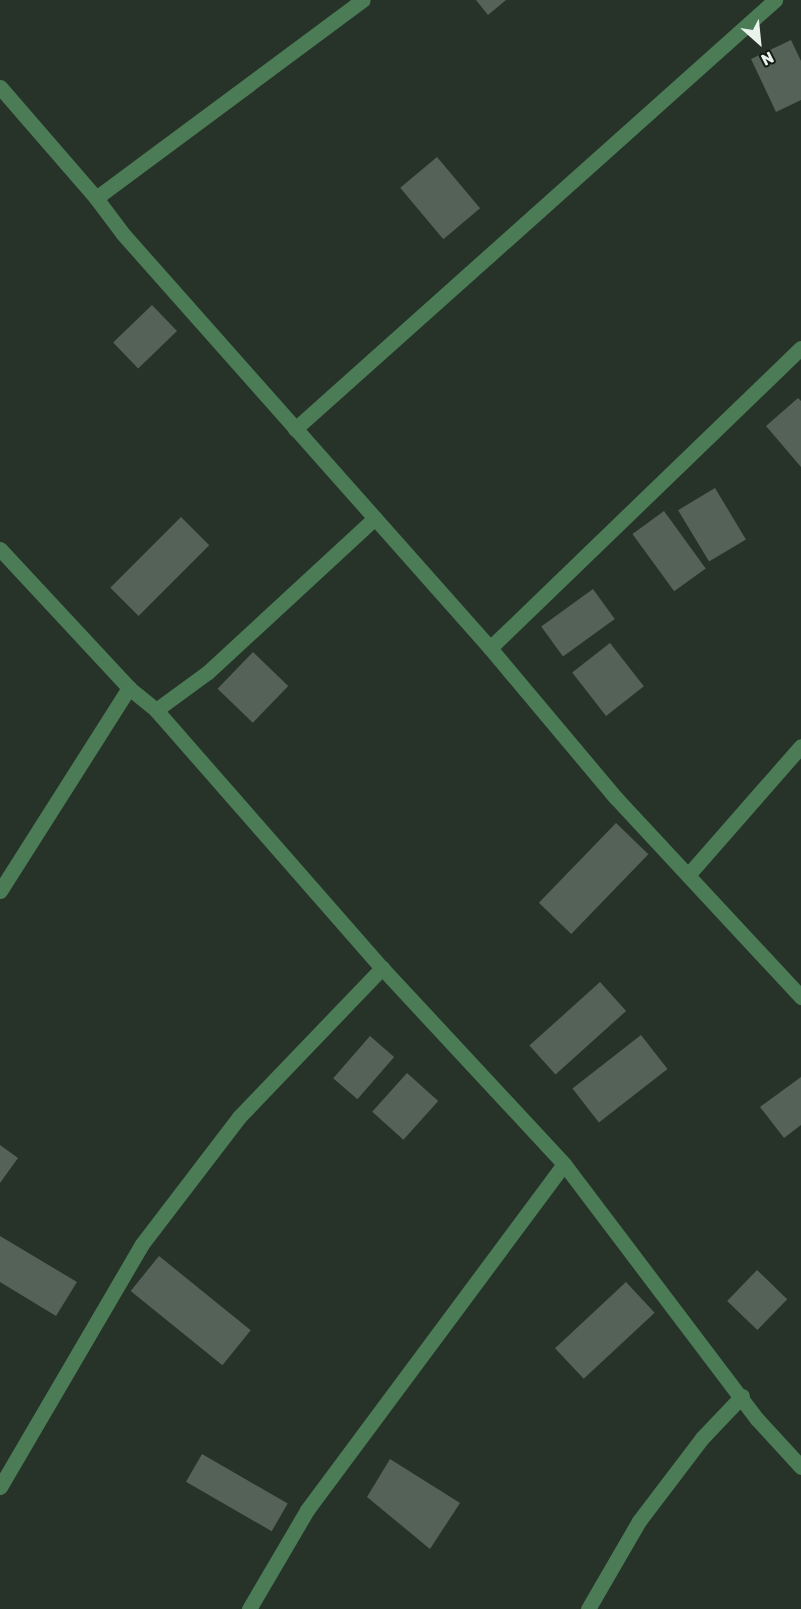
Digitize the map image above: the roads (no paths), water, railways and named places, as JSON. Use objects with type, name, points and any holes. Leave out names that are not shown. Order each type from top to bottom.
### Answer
[{"type":"street","points":[[96,198],[363,0]]},
{"type":"street","points":[[295,429],[775,0]]},
{"type":"street","points":[[0,87],[96,198],[123,234],[490,648],[616,798],[801,997]]},
{"type":"street","points":[[490,648],[801,348]]},
{"type":"street","points":[[156,710],[208,672],[375,518]]},
{"type":"street","points":[[0,549],[129,688],[156,710],[382,968],[564,1164],[758,1419],[801,1467]]},
{"type":"street","points":[[0,891],[129,688]]},
{"type":"street","points":[[688,875],[801,746]]},
{"type":"street","points":[[0,1487],[142,1244],[239,1117],[382,968]]},
{"type":"street","points":[[249,1609],[307,1510],[564,1164]]},
{"type":"street","points":[[588,1609],[639,1521],[702,1438],[742,1396]]}]
